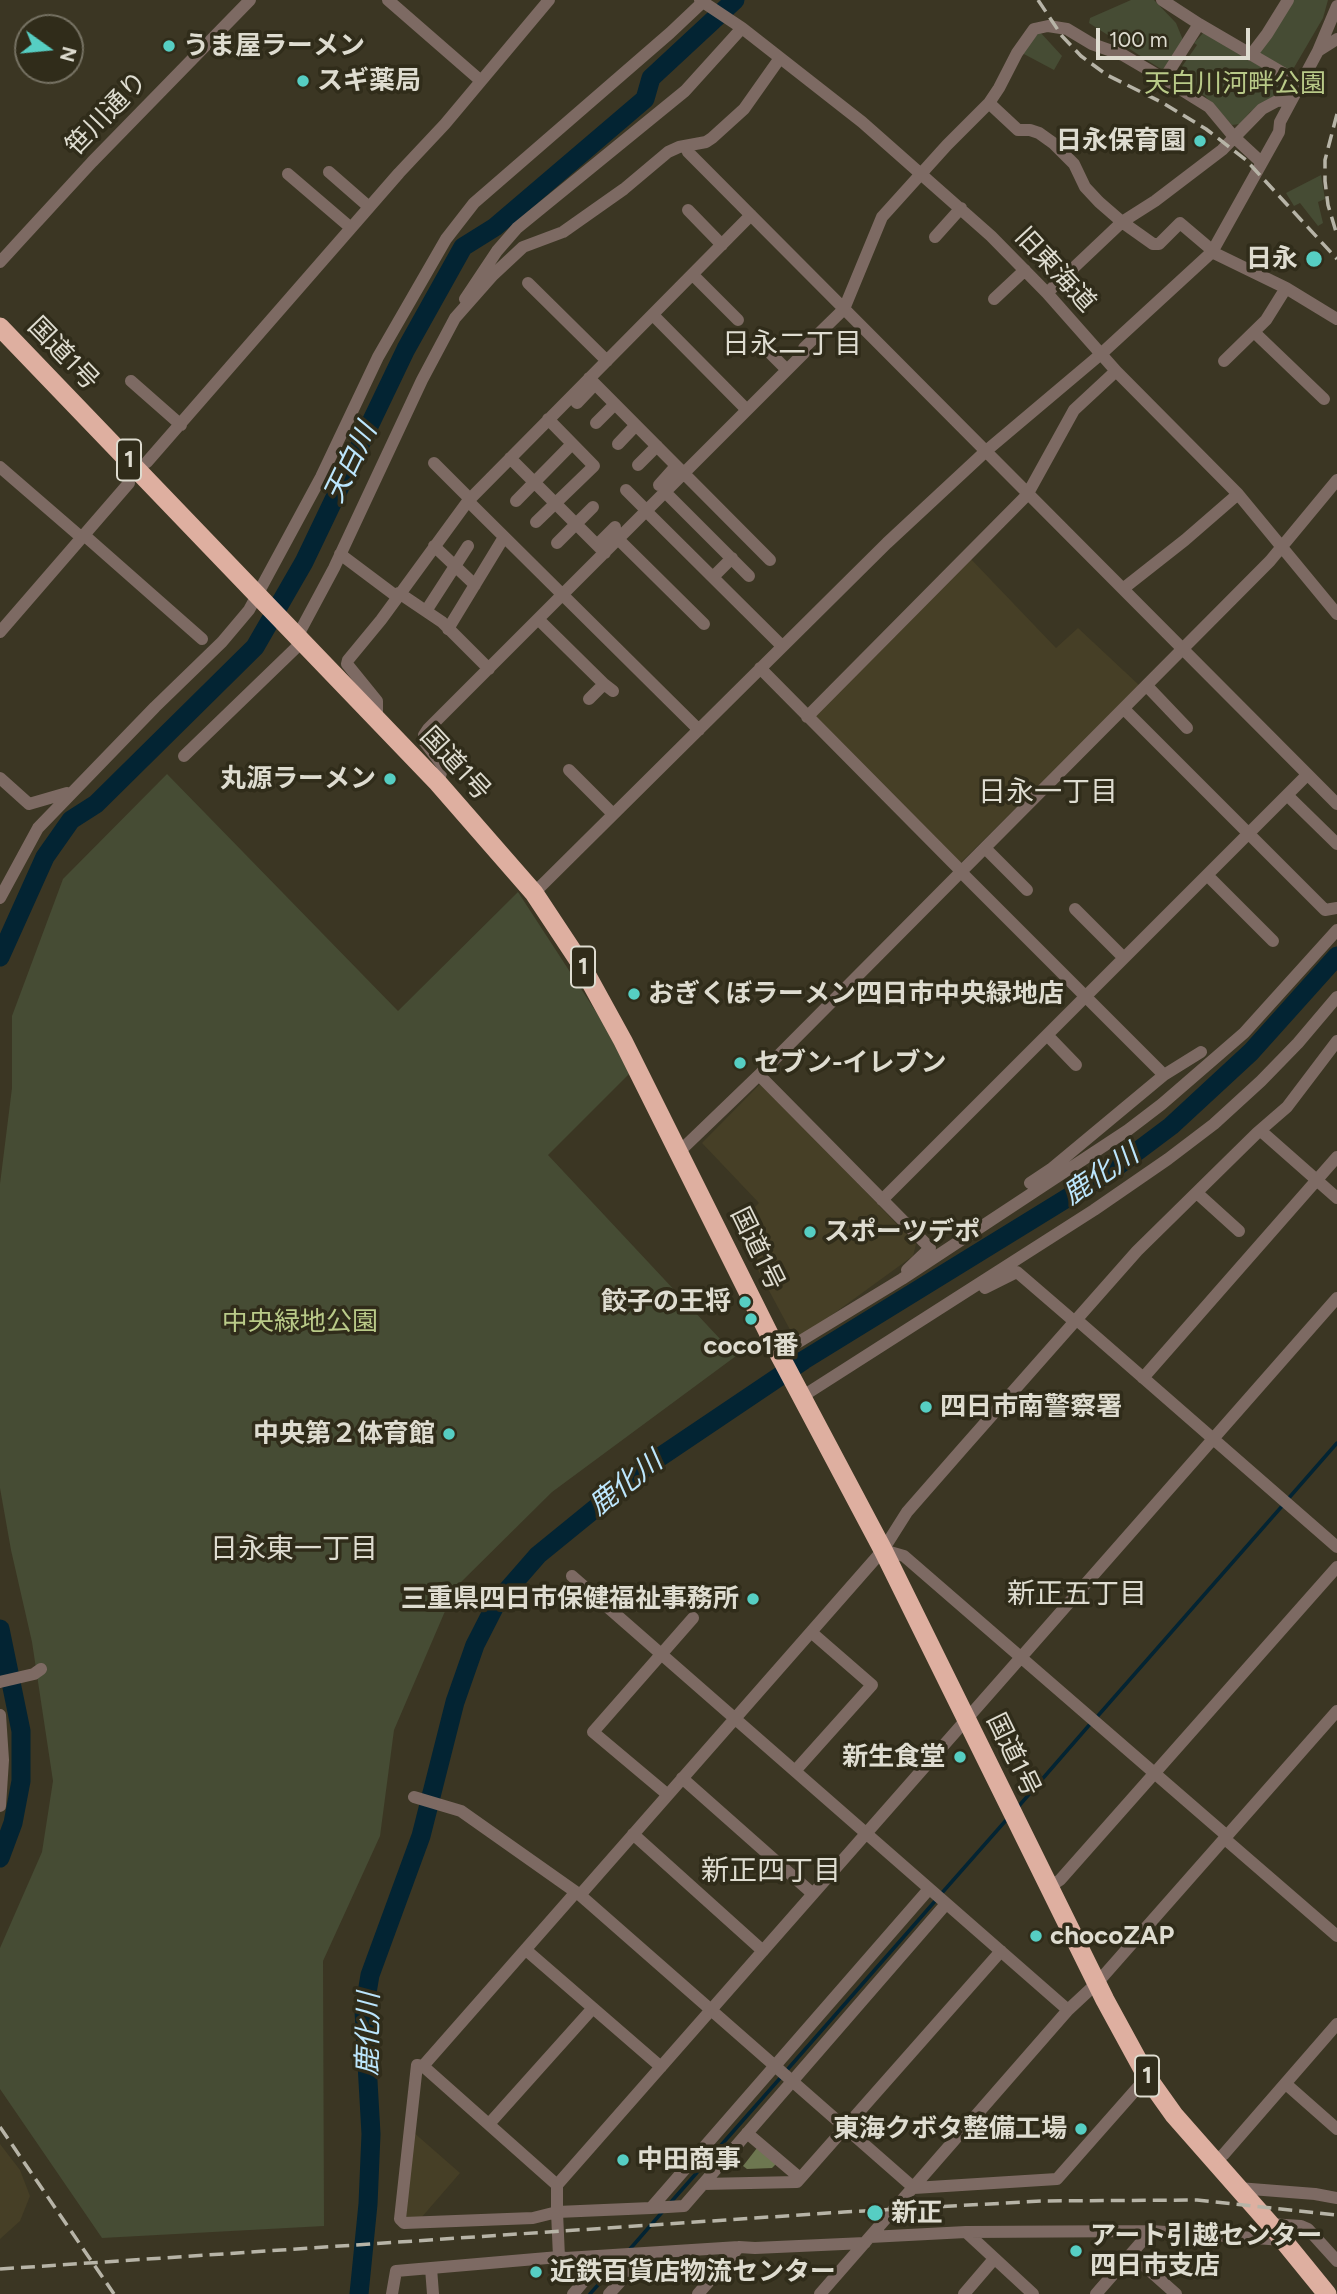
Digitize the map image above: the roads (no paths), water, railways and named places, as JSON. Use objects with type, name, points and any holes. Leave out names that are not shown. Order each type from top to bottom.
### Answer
[{"type":"highway","name":"国道1号","points":[[0,327],[438,783],[534,893],[601,999],[781,1356],[883,1550],[1105,2000],[1147,2077],[1174,2115],[1284,2240],[1327,2294]]},
{"type":"street","name":"笹川通り","points":[[0,262],[92,162],[250,0]]},
{"type":"street","points":[[388,0],[481,81]]},
{"type":"street","points":[[147,462],[549,0]]},
{"type":"street","points":[[1162,0],[1300,83]]},
{"type":"street","points":[[1251,55],[1268,34],[1288,0]]},
{"type":"street","points":[[0,898],[37,828],[222,642],[249,610],[321,477],[378,357],[446,239],[474,203],[704,2]]},
{"type":"street","name":"旧東海道","points":[[704,2],[741,27],[862,122],[961,208],[1025,270],[1116,371],[1238,494],[1335,607]]},
{"type":"street","points":[[534,893],[887,543],[986,452],[1101,354],[1212,251],[1279,132],[1280,122],[1318,51],[1337,6]]},
{"type":"street","points":[[1164,79],[1199,24]]},
{"type":"street","points":[[184,756],[300,639],[422,380],[478,277],[497,251],[517,228],[685,92],[741,27]]},
{"type":"street","points":[[438,783],[443,766],[426,746],[424,735],[562,595],[616,533],[647,511],[662,489],[680,470],[747,410],[804,353],[804,348],[845,309],[882,217],[989,103],[1017,53],[1037,27],[1067,29],[1092,44],[1124,55],[1164,79],[1209,107],[1234,137],[1261,162]]},
{"type":"street","points":[[1318,51],[1337,39]]},
{"type":"street","points":[[455,318],[523,247],[563,232],[624,189],[668,152],[706,142],[729,124],[744,109],[780,58]]},
{"type":"street","points":[[1046,293],[1122,222],[1155,201],[1222,150],[1262,110],[1277,101],[1291,100]]},
{"type":"street","points":[[989,103],[1018,130],[1039,133],[1053,144],[1074,164],[1085,187],[1098,202],[1157,245],[1180,223],[1212,251],[1286,288],[1337,319]]},
{"type":"street","points":[[686,146],[688,152],[1337,804]]},
{"type":"street","points":[[329,172],[369,207]]},
{"type":"street","points":[[288,174],[351,229]]},
{"type":"street","points":[[935,237],[961,208]]},
{"type":"street","points":[[688,210],[722,245]]},
{"type":"street","points":[[577,403],[607,360],[751,215]]},
{"type":"street","points":[[995,299],[1025,270]]},
{"type":"street","points":[[693,275],[738,320]]},
{"type":"street","points":[[528,283],[607,360]]},
{"type":"street","points":[[1224,361],[1266,320],[1286,288]]},
{"type":"street","points":[[653,315],[747,410]]},
{"type":"street","points":[[1254,332],[1324,399]]},
{"type":"street","points":[[767,350],[787,370]]},
{"type":"street","points":[[807,717],[1028,493],[1074,410],[1116,371]]},
{"type":"street","points":[[131,381],[181,425]]},
{"type":"street","points":[[592,381],[770,560]]},
{"type":"street","points":[[377,720],[377,701],[347,664],[348,660],[469,500],[548,419],[592,381]]},
{"type":"street","points":[[596,423],[615,404]]},
{"type":"street","points":[[536,522],[594,466],[548,419]]},
{"type":"street","points":[[618,444],[636,425]]},
{"type":"street","points":[[516,501],[572,444]]},
{"type":"street","points":[[638,465],[657,446]]},
{"type":"street","points":[[510,458],[601,549]]},
{"type":"street","points":[[434,463],[504,537],[699,730]]},
{"type":"street","points":[[0,467],[202,639]]},
{"type":"street","points":[[679,1152],[1147,686],[1283,547],[1337,480]]},
{"type":"street","points":[[0,632],[129,483]]},
{"type":"street","points":[[662,489],[749,576]]},
{"type":"street","points":[[626,490],[782,646]]},
{"type":"street","points":[[1124,588],[1238,494]]},
{"type":"street","points":[[557,543],[593,507]]},
{"type":"street","points":[[616,533],[704,624]]},
{"type":"street","points":[[448,629],[504,537]]},
{"type":"street","points":[[434,546],[475,585]]},
{"type":"street","points":[[426,611],[468,546]]},
{"type":"street","points":[[340,554],[398,595],[426,611],[489,668]]},
{"type":"street","points":[[713,577],[732,558]]},
{"type":"street","points":[[538,619],[609,687],[589,699]]},
{"type":"street","points":[[760,668],[1164,1075]]},
{"type":"street","points":[[1147,686],[1188,728]]},
{"type":"street","points":[[1124,709],[1325,910],[1337,908]]},
{"type":"street","points":[[569,770],[613,814]]},
{"type":"street","points":[[881,1200],[1307,775]]},
{"type":"street","points":[[0,778],[29,804],[71,792]]},
{"type":"street","points":[[1287,794],[1337,844]]},
{"type":"street","points":[[985,848],[1027,890]]},
{"type":"street","points":[[1207,875],[1273,941]]},
{"type":"street","points":[[1075,909],[1125,958]]},
{"type":"street","points":[[781,1356],[1128,1130],[1162,1104],[1244,1033],[1337,930]]},
{"type":"street","points":[[803,1396],[1134,1184],[1214,1124],[1298,1043],[1337,997]]},
{"type":"street","points":[[1048,1036],[1076,1065]]},
{"type":"street","points":[[423,2066],[736,1720],[883,1550],[907,1512],[1137,1251],[1287,1107],[1337,1041]]},
{"type":"street","points":[[1030,1183],[1051,1169],[1164,1075],[1200,1052]]},
{"type":"street","points":[[759,1075],[930,1248],[909,1266],[902,1279]]},
{"type":"street","points":[[1261,1131],[1337,1198]]},
{"type":"street","points":[[1143,1378],[1337,1157]]},
{"type":"street","points":[[1197,1193],[1239,1231]]},
{"type":"street","points":[[969,1289],[985,1288],[1017,1272],[1337,1548]]},
{"type":"street","points":[[559,2256],[557,2185],[1337,1298]]},
{"type":"street","points":[[883,1550],[904,1556],[1337,1936]]},
{"type":"street","points":[[1049,1887],[1060,1880],[1337,1567]]},
{"type":"street","points":[[572,1576],[1069,2010]]},
{"type":"street","points":[[668,1795],[593,1731],[693,1618]]},
{"type":"street","points":[[795,1771],[872,1685],[811,1632]]},
{"type":"street","points":[[0,1682],[38,1672]]},
{"type":"street","points":[[820,2294],[1069,2010],[1098,1982],[1337,1711]]},
{"type":"street","points":[[0,1715],[3,1760],[0,1806]]},
{"type":"street","points":[[682,1778],[813,1894]]},
{"type":"street","points":[[414,1797],[461,1811],[578,1894],[914,2188],[1057,2179],[1147,2077]]},
{"type":"street","points":[[633,1835],[763,1951]]},
{"type":"street","points":[[653,2208],[931,1891]]},
{"type":"street","points":[[557,2185],[423,2066],[417,2065],[400,2219],[404,2223],[533,2218],[557,2212],[684,2206],[790,2079],[945,1903]]},
{"type":"street","points":[[526,1950],[661,2067]]},
{"type":"street","points":[[703,2184],[797,2182],[1001,1951]]},
{"type":"street","points":[[489,2124],[593,2008]]},
{"type":"street","points":[[1214,2162],[1224,2154],[1337,2024]]},
{"type":"street","points":[[1286,2084],[1337,2129]]},
{"type":"street","points":[[747,2133],[800,2178]]},
{"type":"street","points":[[1238,2188],[1337,2198]]},
{"type":"street","points":[[1270,2224],[1301,2226],[1337,2261]]},
{"type":"street","points":[[1096,2294],[1151,2231]]},
{"type":"street","points":[[393,2294],[396,2270],[559,2256],[606,2256],[966,2232],[1151,2231],[1284,2240]]},
{"type":"street","points":[[966,2232],[1033,2294]]},
{"type":"street","points":[[698,2294],[739,2247]]},
{"type":"street","points":[[609,2294],[641,2253]]},
{"type":"street","points":[[1131,2254],[1176,2294]]},
{"type":"street","points":[[573,2294],[606,2256]]},
{"type":"street","points":[[964,2294],[994,2259]]},
{"type":"street","points":[[431,2268],[433,2294]]},
{"type":"waterway","name":"天白川","points":[[0,957],[45,857],[71,820],[96,804],[255,647],[304,562],[406,349],[463,247],[495,227],[645,99],[651,78],[735,0]]},
{"type":"waterway","name":"鹿化川","points":[[359,2294],[368,2204],[371,2134],[364,2011],[370,1975],[421,1836],[455,1702],[475,1645],[497,1602],[538,1555],[651,1463],[804,1360],[1111,1171],[1171,1126],[1251,1052],[1337,956]]},
{"type":"waterway","points":[[1288,1499],[1337,1443]]},
{"type":"waterway","points":[[1096,1718],[1283,1505]]},
{"type":"waterway","name":"天白川","points":[[0,1629],[21,1731],[21,1781],[13,1823],[0,1858]]},
{"type":"waterway","points":[[1018,1807],[1091,1723]]},
{"type":"waterway","points":[[941,1894],[1008,1818]]},
{"type":"waterway","points":[[787,2070],[936,1900]]},
{"type":"waterway","points":[[671,2202],[782,2076]]},
{"type":"waterway","points":[[630,2249],[664,2210]]},
{"type":"waterway","points":[[590,2294],[622,2258]]},
{"type":"railway","points":[[1038,0],[1062,36],[1081,56],[1107,75],[1163,103],[1206,129],[1246,160],[1337,259]]},
{"type":"railway","points":[[1337,114],[1325,160],[1328,205],[1337,235]]},
{"type":"railway","points":[[0,2127],[114,2294]]},
{"type":"railway","points":[[0,2269],[1042,2201],[1197,2200],[1337,2215]]},
{"type":"place","name":"うま屋ラーメン","points":[[169,46]]},
{"type":"place","name":"スギ薬局","points":[[303,81]]},
{"type":"place","name":"日永保育園","points":[[1200,141]]},
{"type":"place","name":"日永","points":[[1314,259]]},
{"type":"place","name":"丸源ラーメン","points":[[390,779]]},
{"type":"place","name":"おぎくぼラーメン四日市中央緑地店","points":[[634,994]]},
{"type":"place","name":"セブン-イレブン","points":[[740,1063]]},
{"type":"place","name":"スポーツデポ","points":[[810,1232]]},
{"type":"place","name":"餃子の王将","points":[[745,1302]]},
{"type":"place","name":"coco1番","points":[[751,1319]]},
{"type":"place","name":"四日市南警察署","points":[[926,1407]]},
{"type":"place","name":"中央第２体育館","points":[[449,1434]]},
{"type":"place","name":"三重県四日市保健福祉事務所","points":[[753,1599]]},
{"type":"place","name":"新生食堂","points":[[960,1757]]},
{"type":"place","name":"chocoZAP","points":[[1036,1936]]},
{"type":"place","name":"東海クボタ整備工場","points":[[1081,2129]]},
{"type":"place","name":"中田商事","points":[[623,2160]]},
{"type":"place","name":"新正","points":[[875,2213]]},
{"type":"place","name":"アート引越センター 四日市支店","points":[[1076,2251]]},
{"type":"place","name":"近鉄百貨店物流センター","points":[[536,2272]]},
{"type":"district","name":"日永二丁目","points":[[792,345]]},
{"type":"district","name":"日永一丁目","points":[[1048,793]]},
{"type":"district","name":"日永東一丁目","points":[[294,1550]]},
{"type":"district","name":"新正五丁目","points":[[1077,1595]]},
{"type":"district","name":"新正四丁目","points":[[771,1872]]},
{"type":"park label","name":"天白川河畔公園","points":[[1235,84]]},
{"type":"park label","name":"中央緑地公園","points":[[300,1322]]}]
